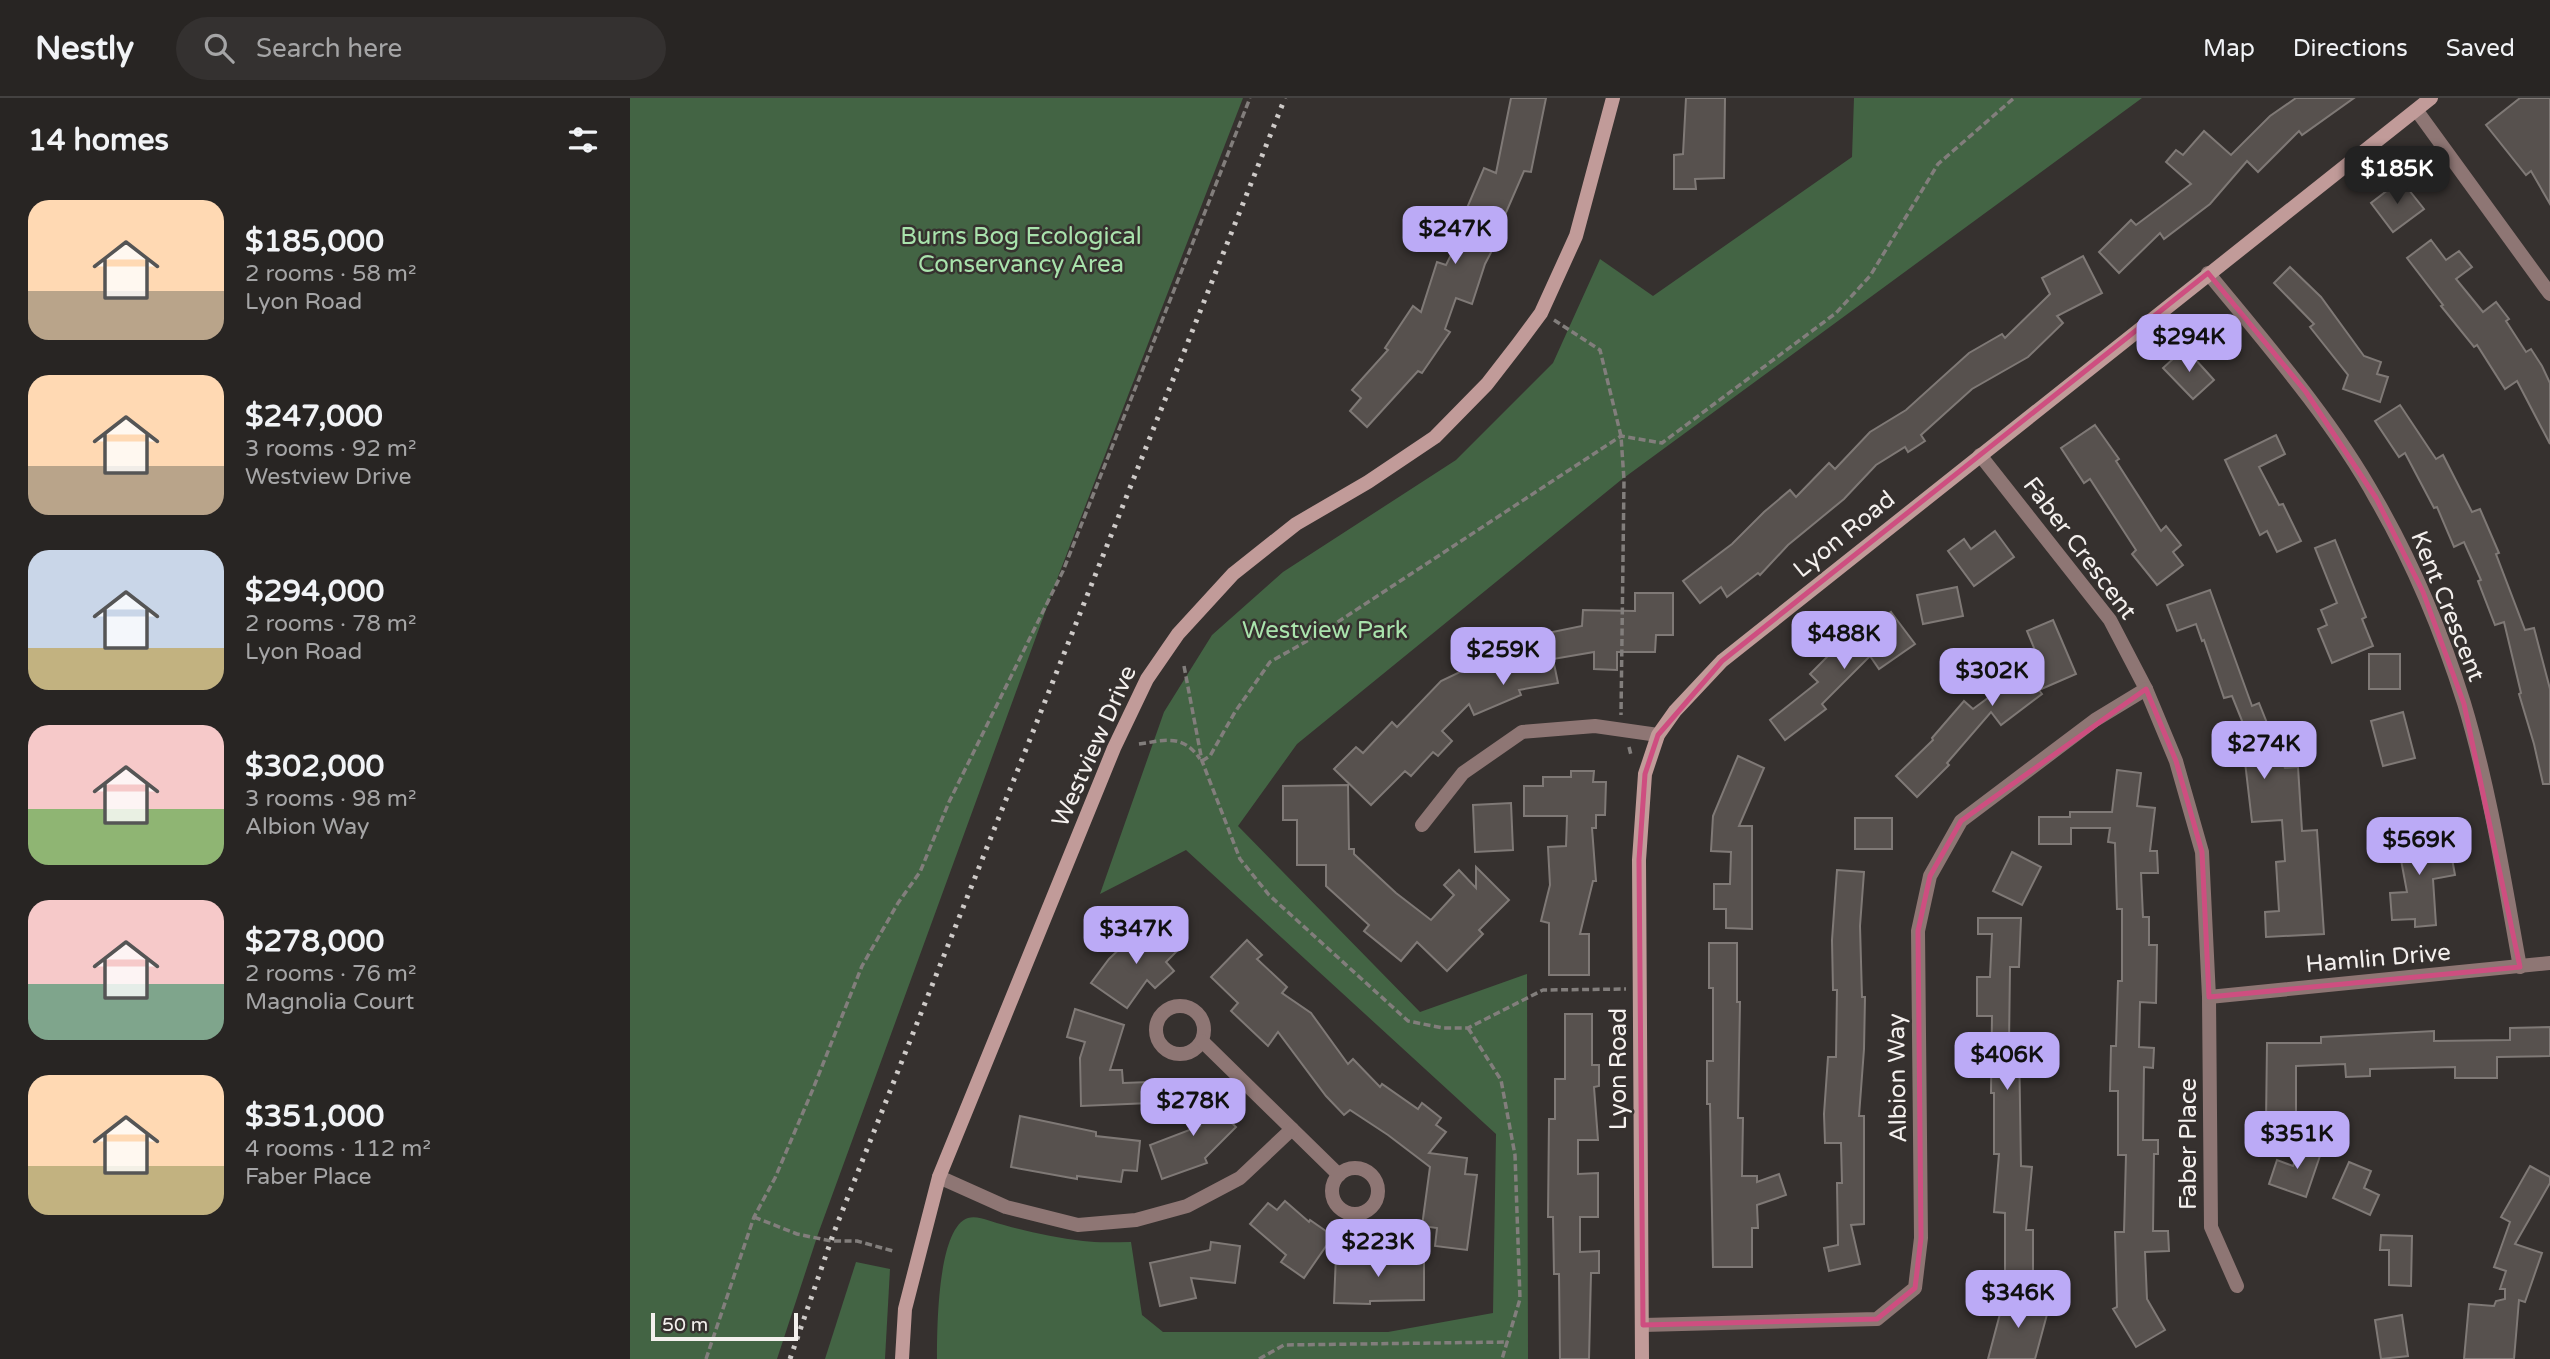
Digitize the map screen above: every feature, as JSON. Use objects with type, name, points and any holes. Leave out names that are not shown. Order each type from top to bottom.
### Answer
[{"type":"street","name":"Westview Drive","points":[[902,1359],[905,1309],[939,1177],[1114,748],[1147,679],[1178,634],[1233,574],[1296,524],[1368,482],[1435,437],[1487,384],[1541,313],[1576,236],[1613,98]]},
{"type":"street","name":"Lyon Road","points":[[1642,1359],[1639,860],[1645,774],[1658,734],[1675,711],[1722,661],[2431,98]]},
{"type":"street","points":[[2417,111],[2550,294]]},
{"type":"street","name":"Kent Crescent","points":[[2208,274],[2306,392],[2376,498],[2423,592],[2464,704],[2491,815],[2520,968]]},
{"type":"street","name":"Faber Crescent","points":[[1980,455],[2110,620],[2146,690],[2176,761],[2202,852],[2210,997]]},
{"type":"street","name":"Albion Way","points":[[1643,1325],[1877,1319],[1915,1288],[1921,1238],[1918,931],[1930,876],[1961,821],[2095,720],[2146,690]]},
{"type":"street","points":[[1422,825],[1464,773],[1522,732],[1595,726],[1658,734]]},
{"type":"street","name":"Hamlin Drive","points":[[2210,997],[2550,963]]},
{"type":"street","name":"Faber Place","points":[[2210,997],[2211,1227],[2237,1286]]},
{"type":"street","points":[[1202,1041],[1339,1175]]},
{"type":"street","points":[[939,1177],[1006,1207],[1078,1225],[1136,1220],[1187,1206],[1240,1178],[1292,1129]]},
{"type":"path","points":[[706,1359],[754,1217],[803,1115],[862,965],[898,903],[920,872],[949,802],[1063,570],[1250,98]]},
{"type":"path","points":[[1202,761],[1210,756],[1235,712],[1270,662],[1321,633],[1621,436],[1662,443],[1836,313],[1870,276],[1938,164],[2014,98]]},
{"type":"path","points":[[1559,323],[1600,350],[1621,436],[1624,480],[1621,714]]},
{"type":"path","points":[[1184,666],[1202,761],[1240,859],[1269,895],[1408,1021],[1443,1028],[1468,1028],[1543,990],[1622,989]]},
{"type":"path","points":[[1139,744],[1176,740],[1192,748],[1202,761]]},
{"type":"path","points":[[1468,1028],[1501,1080],[1515,1155],[1520,1299],[1502,1359]]},
{"type":"path","points":[[754,1217],[797,1234],[831,1241],[857,1241],[893,1251]]},
{"type":"path","points":[[1259,1359],[1284,1345],[1508,1342]]},
{"type":"highlighted area","points":[[2208,273],[2306,392],[2376,498],[2423,592],[2464,704],[2520,967],[2209,997],[2202,852],[2176,761],[2146,689],[1961,821],[1930,876],[1918,931],[1921,1238],[1915,1288],[1877,1319],[1643,1325],[1639,860],[1645,774],[1658,735],[1722,661]]},
{"type":"green space","name":"Burns Bog Ecological Conservancy Area","points":[[630,98],[1243,98],[1059,574],[818,1234],[777,1359],[630,1359]]},
{"type":"green space","name":"Westview Park","points":[[1854,98],[2142,98],[1621,480],[1297,744],[1238,826],[1420,1012],[1527,974],[1528,1359],[937,1359],[939,1305],[945,1260],[950,1240],[958,1226],[972,1217],[1063,1238],[1095,1242],[1131,1242],[1142,1315],[1163,1332],[1388,1332],[1493,1313],[1496,1134],[1186,850],[1100,894],[1164,712],[1212,635],[1283,572],[1456,460],[1553,363],[1600,259],[1653,296],[1852,157]]},
{"type":"green space","points":[[856,1262],[890,1269],[885,1359],[825,1359]]},
{"type":"building","points":[[1511,98],[1546,98],[1531,172],[1524,171],[1498,231],[1501,233],[1485,264],[1472,304],[1456,298],[1445,329],[1450,332],[1422,373],[1418,371],[1367,427],[1350,411],[1361,398],[1352,390],[1388,350],[1385,348],[1413,306],[1421,312],[1437,262],[1446,265],[1473,211],[1467,208],[1484,168],[1496,173]]},
{"type":"building","points":[[1686,98],[1725,98],[1724,178],[1695,179],[1696,189],[1674,189],[1674,155],[1683,154]]},
{"type":"building","points":[[2296,98],[2354,98],[2302,135],[2299,131],[2258,172],[2247,161],[2210,204],[2164,239],[2160,233],[2119,273],[2099,252],[2131,220],[2136,225],[2191,184],[2166,162],[2176,150],[2183,155],[2204,131],[2231,155],[2270,116]]},
{"type":"building","points":[[2520,98],[2550,98],[2550,204],[2531,171],[2526,175],[2486,125]]},
{"type":"building","points":[[2401,180],[2424,209],[2393,232],[2371,203]]},
{"type":"building","points":[[2431,240],[2446,260],[2459,251],[2472,267],[2456,279],[2483,312],[2496,302],[2509,319],[2506,321],[2526,352],[2531,349],[2542,366],[2550,383],[2550,444],[2517,381],[2505,389],[2477,345],[2474,347],[2441,306],[2443,305],[2407,258]]},
{"type":"building","points":[[2083,256],[2102,293],[2057,316],[2063,323],[2028,357],[1972,389],[1921,435],[1925,441],[1908,452],[1905,447],[1876,465],[1844,499],[1788,545],[1760,575],[1758,573],[1727,597],[1721,587],[1700,603],[1683,581],[1732,544],[1790,490],[1796,497],[1829,463],[1835,469],[1870,432],[1906,410],[1969,353],[2002,334],[2005,338],[2050,294],[2042,278]]},
{"type":"building","points":[[2290,267],[2321,297],[2364,356],[2381,362],[2377,374],[2388,377],[2380,402],[2343,389],[2348,375],[2310,327],[2314,324],[2274,283]]},
{"type":"building","points":[[2185,348],[2214,380],[2193,399],[2163,368]]},
{"type":"building","points":[[2400,405],[2436,459],[2443,455],[2472,512],[2480,509],[2499,553],[2496,554],[2525,630],[2534,628],[2550,689],[2550,784],[2543,784],[2519,694],[2521,693],[2504,622],[2495,625],[2478,581],[2481,580],[2464,542],[2454,547],[2437,507],[2434,508],[2405,453],[2399,457],[2375,421]]},
{"type":"building","points":[[2095,425],[2119,459],[2116,461],[2161,531],[2166,526],[2181,545],[2173,552],[2183,565],[2157,585],[2132,554],[2136,550],[2090,479],[2084,483],[2061,448]]},
{"type":"building","points":[[2276,435],[2285,454],[2259,467],[2279,505],[2283,504],[2301,541],[2277,552],[2267,531],[2260,535],[2225,460]]},
{"type":"building","points":[[1995,531],[2014,557],[1974,586],[1948,551],[1964,539],[1971,549]]},
{"type":"building","points":[[2335,540],[2366,617],[2362,619],[2373,646],[2332,663],[2318,629],[2327,625],[2321,610],[2337,603],[2315,548]]},
{"type":"building","points":[[1957,587],[1963,616],[1923,624],[1917,595]]},
{"type":"building","points":[[2210,590],[2252,706],[2259,703],[2285,768],[2298,767],[2302,831],[2317,830],[2324,934],[2266,937],[2265,912],[2279,911],[2276,862],[2285,861],[2282,820],[2252,822],[2245,762],[2238,765],[2230,746],[2249,738],[2232,696],[2224,698],[2196,624],[2177,631],[2167,605]]},
{"type":"building","points":[[1635,593],[1673,593],[1673,635],[1656,635],[1655,652],[1617,652],[1617,670],[1594,669],[1594,652],[1553,659],[1558,683],[1519,690],[1521,695],[1474,715],[1469,704],[1442,731],[1452,741],[1438,756],[1433,752],[1411,776],[1405,771],[1371,805],[1334,769],[1356,747],[1363,753],[1392,722],[1397,727],[1441,681],[1483,661],[1482,659],[1529,642],[1528,637],[1582,626],[1583,610],[1635,611]]},
{"type":"building","points":[[1891,612],[1915,644],[1879,669],[1870,656],[1822,704],[1826,709],[1785,740],[1770,720],[1818,682],[1810,674],[1843,641],[1846,644]]},
{"type":"building","points":[[2053,620],[2076,674],[2039,690],[2042,694],[2001,725],[1991,712],[1947,763],[1949,765],[1917,797],[1896,776],[1933,740],[1964,701],[1973,709],[2039,660],[2027,631]]},
{"type":"building","points":[[2369,654],[2400,654],[2400,689],[2369,689]]},
{"type":"building","points":[[2403,712],[2415,758],[2383,766],[2371,721]]},
{"type":"building","points":[[1738,756],[1764,768],[1739,826],[1752,826],[1752,929],[1726,928],[1726,909],[1714,909],[1714,884],[1730,884],[1731,852],[1711,851],[1713,816]]},
{"type":"building","points":[[2117,770],[2141,773],[2137,806],[2155,808],[2150,851],[2157,851],[2158,873],[2141,873],[2143,917],[2149,917],[2149,945],[2157,945],[2156,1003],[2140,1002],[2139,1047],[2154,1048],[2153,1068],[2144,1067],[2143,1140],[2158,1140],[2158,1154],[2154,1154],[2153,1231],[2168,1231],[2169,1251],[2145,1252],[2147,1299],[2165,1330],[2136,1347],[2113,1309],[2117,1307],[2115,1232],[2124,1232],[2126,1155],[2118,1155],[2118,1091],[2110,1091],[2111,1046],[2116,1046],[2118,981],[2122,981],[2122,909],[2117,909],[2115,843],[2108,842],[2110,828],[2071,828],[2071,844],[2039,844],[2039,817],[2070,817],[2070,812],[2112,812]]},
{"type":"building","points":[[1571,771],[1594,771],[1593,782],[1606,782],[1605,815],[1596,815],[1596,828],[1592,828],[1596,881],[1593,881],[1580,934],[1589,934],[1589,975],[1549,975],[1549,923],[1541,921],[1550,885],[1548,847],[1566,846],[1567,816],[1524,816],[1524,786],[1543,786],[1543,777],[1571,777]]},
{"type":"building","points":[[1348,785],[1349,849],[1354,849],[1354,854],[1396,893],[1431,920],[1454,895],[1444,885],[1459,870],[1476,888],[1476,867],[1509,900],[1479,930],[1483,934],[1447,971],[1417,942],[1401,961],[1364,931],[1369,925],[1326,886],[1326,865],[1297,865],[1297,820],[1283,820],[1283,786]]},
{"type":"building","points":[[1511,803],[1513,850],[1475,852],[1473,805]]},
{"type":"building","points":[[1855,818],[1892,818],[1892,849],[1855,849]]},
{"type":"building","points":[[2431,827],[2436,856],[2451,853],[2455,875],[2433,879],[2436,925],[2415,927],[2415,919],[2392,920],[2390,893],[2407,892],[2396,833]]},
{"type":"building","points":[[2012,852],[2041,867],[2022,905],[1993,891]]},
{"type":"building","points":[[1837,870],[1864,872],[1860,926],[1862,997],[1865,997],[1864,1049],[1859,1116],[1864,1116],[1864,1224],[1851,1225],[1860,1264],[1829,1271],[1824,1248],[1838,1245],[1837,1183],[1842,1183],[1841,1143],[1825,1143],[1824,1114],[1828,1057],[1836,1057],[1837,990],[1833,990],[1832,940]]},
{"type":"building","points":[[1978,918],[2021,918],[2019,967],[2010,967],[2009,1043],[2019,1044],[2021,1166],[2032,1167],[2026,1230],[2033,1230],[2033,1272],[2005,1272],[2005,1213],[1994,1212],[1999,1154],[1994,1154],[1994,1093],[1991,1093],[1992,1016],[1977,1016],[1977,977],[1990,977],[1992,934],[1978,934]]},
{"type":"building","points":[[1149,921],[1177,951],[1166,962],[1174,971],[1155,988],[1147,980],[1127,1008],[1091,983],[1109,959]]},
{"type":"building","points":[[1247,940],[1262,955],[1257,959],[1287,987],[1282,993],[1311,1013],[1348,1064],[1353,1059],[1380,1087],[1382,1084],[1418,1109],[1422,1103],[1441,1118],[1436,1125],[1446,1132],[1429,1153],[1467,1158],[1465,1174],[1477,1175],[1467,1250],[1435,1246],[1437,1228],[1422,1226],[1430,1167],[1350,1110],[1344,1115],[1326,1096],[1278,1032],[1268,1046],[1231,1011],[1238,1003],[1211,977]]},
{"type":"building","points":[[1709,943],[1737,943],[1737,1002],[1740,1002],[1738,1118],[1743,1118],[1742,1176],[1757,1176],[1757,1182],[1779,1174],[1786,1195],[1757,1205],[1758,1228],[1752,1228],[1752,1267],[1713,1267],[1710,1104],[1707,1104],[1707,1061],[1713,1061],[1713,988],[1709,988]]},
{"type":"building","points":[[1075,1009],[1124,1025],[1110,1070],[1122,1070],[1123,1083],[1149,1082],[1150,1103],[1081,1106],[1080,1058],[1085,1042],[1067,1037]]},
{"type":"building","points":[[1565,1014],[1592,1014],[1592,1065],[1599,1065],[1599,1086],[1594,1087],[1598,1140],[1578,1140],[1578,1174],[1598,1173],[1598,1217],[1580,1217],[1580,1252],[1599,1251],[1599,1273],[1591,1273],[1589,1359],[1560,1359],[1559,1274],[1554,1274],[1553,1217],[1548,1217],[1549,1119],[1555,1119],[1555,1079],[1565,1079]]},
{"type":"building","points":[[2550,1027],[2550,1056],[2497,1057],[2497,1078],[2455,1078],[2455,1067],[2370,1069],[2370,1076],[2346,1077],[2345,1064],[2296,1066],[2296,1124],[2266,1124],[2267,1043],[2321,1043],[2321,1037],[2434,1031],[2434,1041],[2510,1040],[2510,1028]]},
{"type":"building","points":[[1198,1090],[1236,1127],[1205,1158],[1207,1163],[1162,1179],[1150,1145],[1200,1126],[1180,1107]]},
{"type":"building","points":[[1020,1116],[1096,1132],[1096,1136],[1140,1141],[1137,1171],[1123,1170],[1121,1182],[1077,1176],[1077,1179],[1011,1167]]},
{"type":"building","points":[[2301,1143],[2322,1150],[2306,1197],[2269,1184],[2277,1160],[2293,1166]]},
{"type":"building","points":[[2349,1162],[2371,1171],[2364,1188],[2379,1195],[2370,1215],[2333,1198]]},
{"type":"building","points":[[2530,1166],[2550,1177],[2550,1183],[2515,1244],[2542,1253],[2525,1302],[2519,1300],[2514,1359],[2464,1359],[2469,1304],[2494,1306],[2496,1301],[2505,1299],[2505,1289],[2500,1289],[2506,1271],[2494,1267],[2510,1222],[2501,1217]]},
{"type":"building","points":[[1285,1201],[1309,1222],[1310,1220],[1333,1236],[1304,1278],[1281,1262],[1286,1255],[1250,1224],[1268,1203],[1277,1210]]},
{"type":"building","points":[[2381,1235],[2412,1236],[2411,1286],[2389,1285],[2389,1250],[2380,1250]]},
{"type":"building","points":[[1211,1242],[1240,1246],[1235,1283],[1191,1278],[1196,1298],[1160,1306],[1150,1263],[1210,1250]]},
{"type":"building","points":[[1398,1247],[1398,1260],[1424,1259],[1424,1300],[1370,1301],[1370,1304],[1334,1303],[1336,1255],[1382,1257],[1382,1248]]},
{"type":"building","points":[[2005,1295],[2049,1307],[2035,1359],[1988,1359]]},
{"type":"building","points":[[2402,1315],[2408,1356],[2381,1359],[2375,1320]]},
{"type":"railway","points":[[790,1359],[834,1232],[1285,98]]}]
